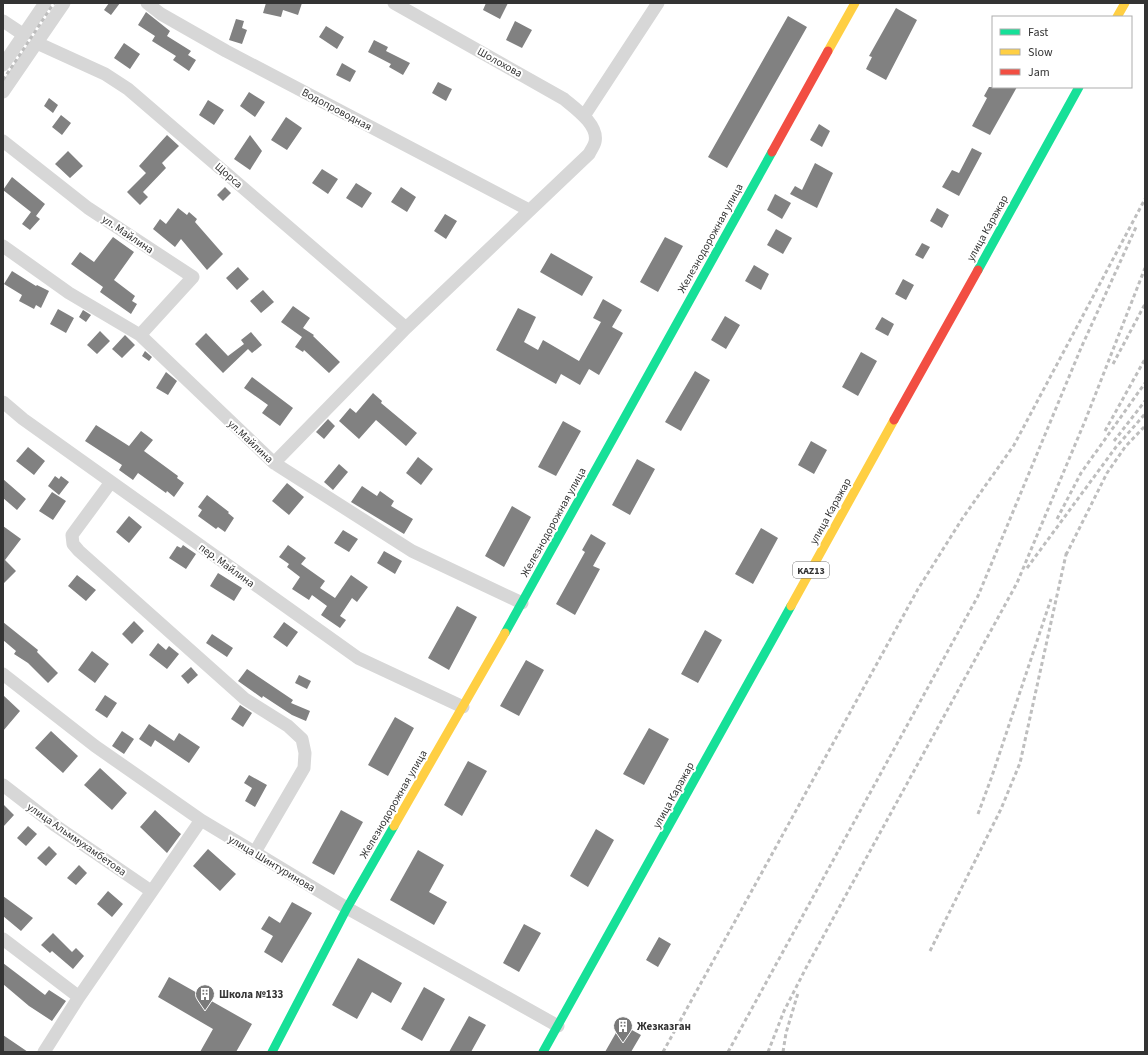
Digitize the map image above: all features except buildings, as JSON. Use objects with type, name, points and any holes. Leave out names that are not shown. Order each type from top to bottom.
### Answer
[{"type":"street","points":[[3,65],[45,3]]},
{"type":"street","points":[[3,92],[64,3]]},
{"type":"street","name":"Водопроводная","points":[[147,3],[161,14],[226,51],[530,210]]},
{"type":"street","name":"Шолохова","points":[[394,3],[564,99],[584,116],[595,133],[595,143],[589,154],[530,210]]},
{"type":"street","points":[[584,116],[658,3]]},
{"type":"street","name":"Железнодорожная улица","points":[[272,1052],[347,908],[522,603],[854,3]]},
{"type":"street","points":[[1118,16],[1125,3]]},
{"type":"street","points":[[3,21],[24,35]]},
{"type":"street","name":"Щорса","points":[[37,42],[105,74],[128,89],[406,328]]},
{"type":"street","name":"улица Каражар","points":[[543,1052],[1078,88]]},
{"type":"street","name":"ул. Майлина","points":[[3,141],[88,208],[193,277],[140,335]]},
{"type":"street","points":[[274,463],[406,328],[530,210]]},
{"type":"street","name":"ул.Майлина","points":[[3,246],[69,292],[140,335],[274,463],[412,551],[522,603]]},
{"type":"street","name":"пер. Майлина","points":[[3,402],[111,482],[358,658],[463,707]]},
{"type":"street","points":[[111,482],[72,535],[73,544],[78,551],[245,699],[288,726],[302,739],[305,753],[304,768],[255,852]]},
{"type":"street","name":"улица Шинтуринова","points":[[3,674],[95,746],[201,820],[347,908],[558,1026]]},
{"type":"street","name":"улица Альммухамбетова","points":[[3,785],[56,826],[151,891]]},
{"type":"street","points":[[44,1052],[79,997],[201,820]]},
{"type":"street","points":[[3,939],[79,997]]},
{"type":"railway","points":[[3,80],[54,3]]},
{"type":"railway","points":[[663,1052],[918,589],[962,519],[1014,445],[1145,199]]},
{"type":"railway","points":[[728,1052],[978,596],[1081,348],[1137,225]]},
{"type":"railway","points":[[768,1052],[784,1011],[807,966],[1017,583],[1085,421],[1145,268]]},
{"type":"railway","points":[[1113,364],[1145,304]]},
{"type":"railway","points":[[1105,431],[1145,359]]},
{"type":"railway","points":[[1057,519],[1081,473],[1145,383]]},
{"type":"railway","points":[[1114,441],[1145,401]]},
{"type":"railway","points":[[1027,568],[1116,447],[1145,414]]},
{"type":"railway","points":[[1066,555],[1107,473],[1125,447],[1145,426]]},
{"type":"railway","points":[[930,951],[1001,809],[1020,763],[1067,550]]},
{"type":"railway","points":[[978,814],[1051,599]]},
{"type":"railway","points":[[783,1052],[786,1033],[798,993]]},
{"type":"traffic: fast","points":[[978,270],[1078,88]]},
{"type":"traffic: fast","points":[[505,633],[772,152]]},
{"type":"traffic: fast","points":[[543,1052],[791,606]]},
{"type":"traffic: fast","points":[[272,1052],[347,908],[394,826]]},
{"type":"traffic: slow","points":[[828,51],[855,3]]},
{"type":"traffic: slow","points":[[1118,16],[1125,3]]},
{"type":"traffic: slow","points":[[791,606],[894,420]]},
{"type":"traffic: slow","points":[[394,826],[505,633]]},
{"type":"traffic: jam","points":[[772,152],[828,51]]},
{"type":"traffic: jam","points":[[894,420],[978,270]]},
{"type":"place","name":"Школа №133","points":[[205,1011]]},
{"type":"place","name":"Жезказган","points":[[623,1043]]}]
